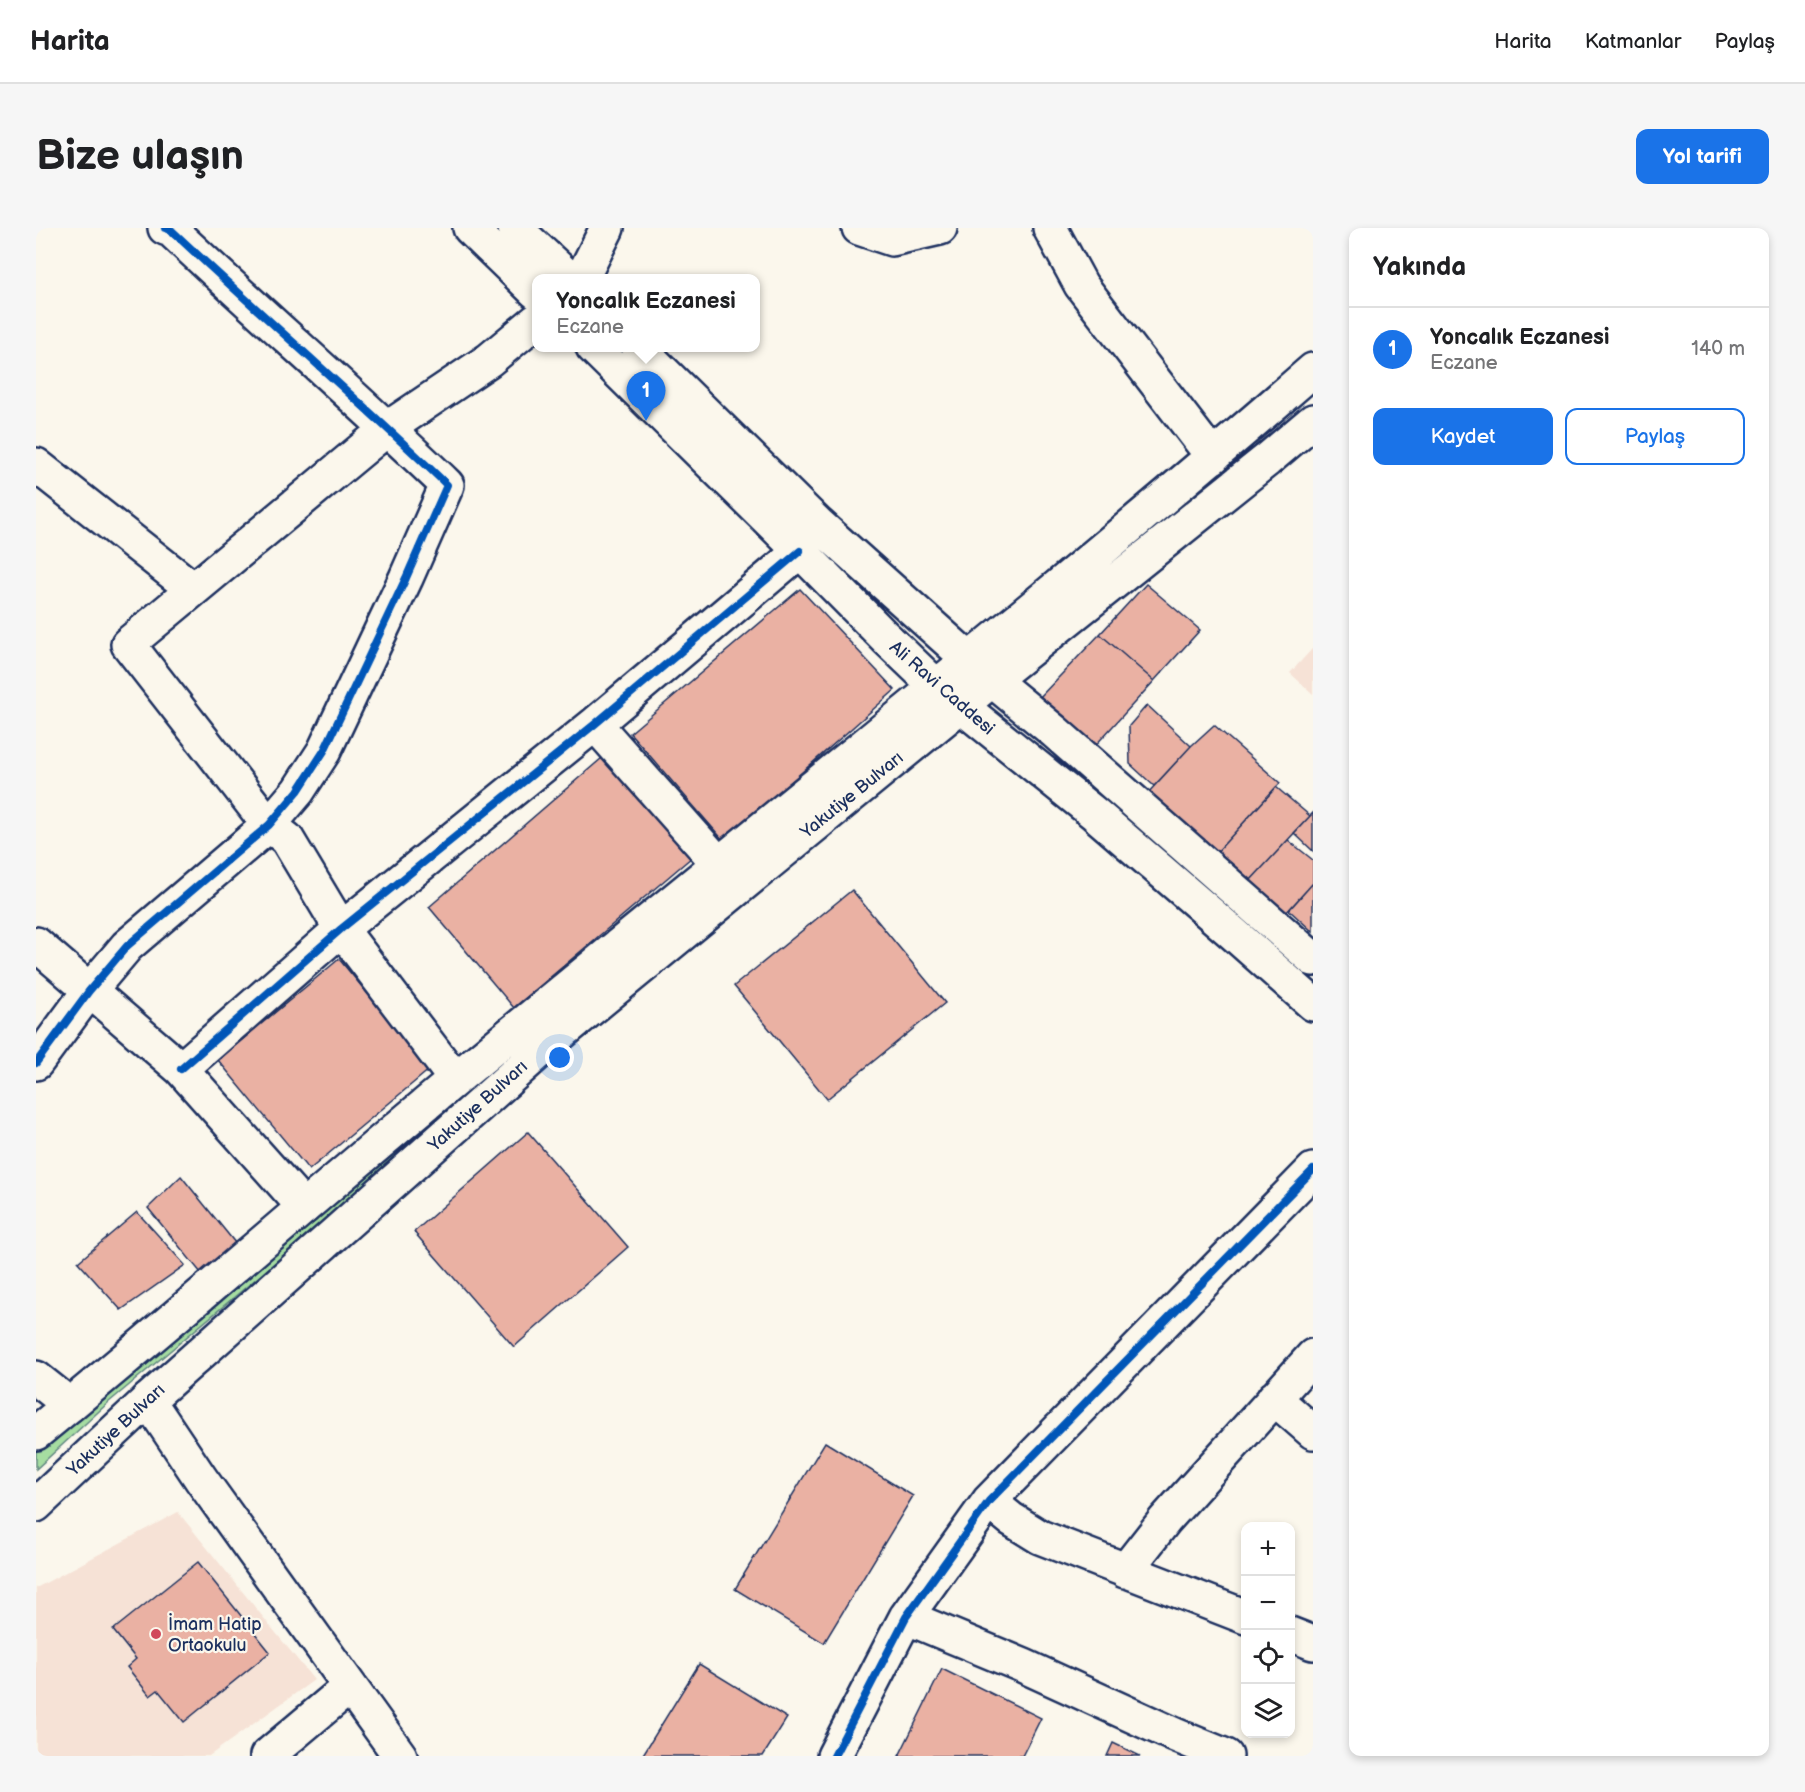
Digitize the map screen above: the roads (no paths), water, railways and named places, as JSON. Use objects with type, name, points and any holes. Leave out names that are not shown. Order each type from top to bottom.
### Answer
[{"type":"street","points":[[36,1063],[89,991],[127,946],[268,825],[298,791],[324,751],[406,578],[447,485],[388,428],[171,230],[165,228]]},
{"type":"street","points":[[470,228],[532,287]]},
{"type":"street","points":[[515,228],[564,274]]},
{"type":"street","points":[[860,228],[892,239],[940,228]]},
{"type":"street","points":[[1050,228],[1081,285],[1213,457]]},
{"type":"street","points":[[584,274],[601,231]]},
{"type":"street","points":[[455,1080],[341,929],[286,839],[268,825],[128,644],[388,428],[489,360],[532,325]]},
{"type":"street","name":"Ali Ravi Caddesi","points":[[597,352],[886,638],[948,696],[1095,814],[1313,1004]]},
{"type":"street","points":[[642,352],[818,524],[981,670],[1313,959]]},
{"type":"street","points":[[981,670],[1213,457],[1313,370]]},
{"type":"street","points":[[981,670],[1267,460],[1313,421]]},
{"type":"street","points":[[36,465],[193,589]]},
{"type":"street","points":[[181,1069],[341,929],[595,724],[800,551]]},
{"type":"street","name":"Yakutiye Bulvarı","points":[[36,1433],[455,1080],[718,864],[981,670]]},
{"type":"street","name":"Yakutiye Bulvarı","points":[[36,1505],[148,1400],[548,1044],[948,696]]},
{"type":"street","points":[[595,724],[718,864]]},
{"type":"street","points":[[36,944],[181,1069],[304,1208]]},
{"type":"street","points":[[834,1756],[906,1617],[988,1501],[1313,1170]]},
{"type":"street","points":[[1125,1571],[1165,1520],[1313,1356]]},
{"type":"street","points":[[36,1378],[70,1405]]},
{"type":"street","points":[[1275,1398],[1313,1432]]},
{"type":"street","points":[[148,1400],[201,1479],[400,1756]]},
{"type":"street","points":[[988,1501],[1040,1537],[1241,1615]]},
{"type":"street","points":[[906,1617],[1024,1666],[1227,1756]]},
{"type":"street","points":[[267,1756],[349,1687]]},
{"type":"place","name":"Yoncalık Eczanesi","points":[[646,421]]},
{"type":"place","name":"İmam Hatip Ortaokulu","points":[[156,1634]]}]
